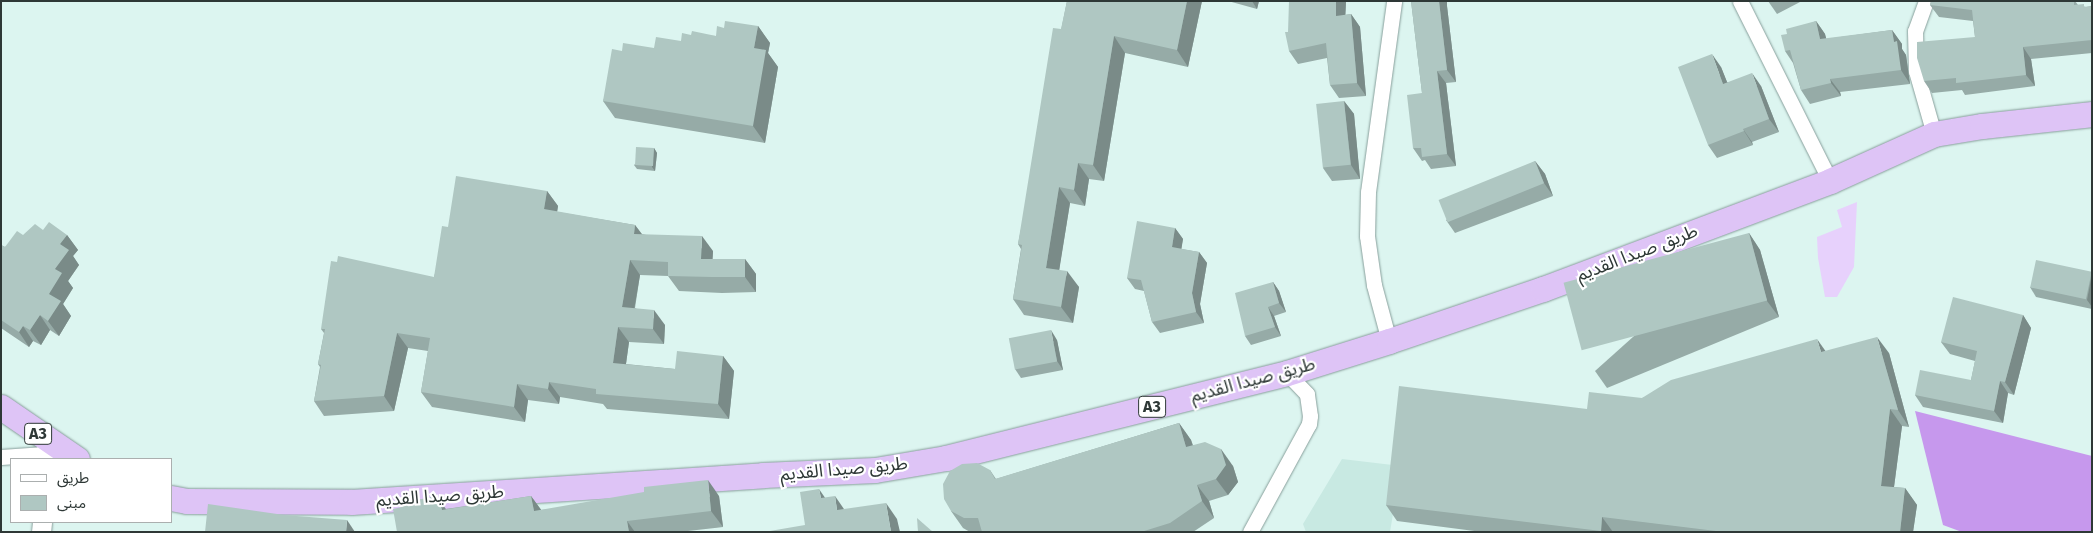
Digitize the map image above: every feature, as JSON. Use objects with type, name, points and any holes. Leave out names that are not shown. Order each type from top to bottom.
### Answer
[{"type":"highway","name":"طريق صيدا القديم","points":[[172,498],[187,501],[351,502],[763,475],[875,470],[946,458],[1287,373],[1390,341],[1543,289],[1830,181],[1934,134],[1982,126],[2092,114]]},
{"type":"highway","name":"A3","points":[[1,407],[45,451],[73,458]]},
{"type":"street","points":[[1390,341],[1374,285],[1366,236],[1368,192],[1394,1]]},
{"type":"street","points":[[1740,1],[1830,181]]},
{"type":"street","points":[[1926,1],[1915,31],[1916,70],[1934,134]]},
{"type":"street","points":[[1250,532],[1309,424],[1310,416],[1307,394],[1287,373]]},
{"type":"street","points":[[1,457],[45,451]]},
{"type":"shaded area","points":[[1857,202],[1854,267],[1837,297],[1825,297],[1818,258],[1817,237],[1842,227],[1837,210]]},
{"type":"shaded area","points":[[1915,411],[2092,456],[2092,532],[1962,532],[1943,525]]},
{"type":"shaded area","points":[[1342,459],[1401,466],[1390,532],[1306,532],[1303,524]]},
{"type":"building","points":[[1067,1],[1187,1],[1177,50],[1114,36],[1093,165],[1078,163],[1074,190],[1059,187],[1046,268],[1067,271],[1061,307],[1013,299],[1022,245],[1018,244],[1053,28],[1061,29]]},
{"type":"building","points":[[1289,1],[1336,1],[1336,16],[1351,14],[1357,83],[1330,85],[1326,43],[1289,51],[1285,32],[1288,32]]},
{"type":"building","points":[[1411,1],[1439,1],[1447,70],[1437,71],[1447,154],[1422,157],[1421,148],[1413,148],[1407,95],[1422,93]]},
{"type":"building","points":[[1931,1],[2074,1],[2074,5],[2084,4],[2084,7],[2092,6],[2092,40],[2023,47],[2026,75],[1956,83],[1956,78],[1924,81],[1917,58],[1917,42],[1975,37],[1972,10],[1930,5]]},
{"type":"building","points":[[725,21],[758,26],[754,48],[766,50],[753,126],[603,101],[612,49],[622,51],[623,43],[654,48],[656,37],[681,41],[682,33],[691,35],[692,31],[716,36],[717,26],[724,28]]},
{"type":"building","points":[[1816,21],[1820,39],[1892,30],[1894,42],[1897,41],[1901,70],[1830,79],[1831,83],[1801,90],[1790,50],[1785,51],[1781,35],[1787,34],[1786,29]]},
{"type":"building","points":[[1712,54],[1723,84],[1752,73],[1769,119],[1708,145],[1678,67]]},
{"type":"building","points":[[1344,101],[1351,165],[1323,168],[1316,104]]},
{"type":"building","points":[[636,147],[654,148],[653,166],[635,165]]},
{"type":"building","points":[[1535,161],[1544,183],[1448,222],[1439,200]]},
{"type":"building","points":[[456,176],[547,191],[544,209],[635,225],[634,234],[702,236],[701,259],[745,259],[745,277],[668,276],[668,262],[630,260],[622,307],[654,310],[653,329],[618,327],[613,363],[675,369],[677,351],[723,356],[718,404],[596,394],[596,389],[549,382],[548,389],[517,384],[514,407],[421,392],[430,338],[397,333],[384,396],[314,401],[321,365],[318,364],[325,329],[321,329],[331,261],[337,262],[338,256],[434,277],[442,226],[448,227]]},
{"type":"building","points":[[1137,221],[1175,228],[1172,247],[1199,252],[1192,293],[1196,312],[1152,322],[1141,280],[1127,278]]},
{"type":"building","points":[[49,222],[67,235],[60,244],[69,250],[55,269],[62,273],[49,294],[61,301],[48,321],[40,315],[30,330],[23,326],[19,332],[1,320],[1,245],[5,247],[17,231],[23,235],[35,224],[43,230]]},
{"type":"building","points":[[1749,233],[1767,301],[1582,350],[1564,283]]},
{"type":"building","points":[[2036,260],[2092,272],[2086,299],[2030,287]]},
{"type":"building","points":[[1273,282],[1279,303],[1268,307],[1275,327],[1245,336],[1235,293]]},
{"type":"building","points":[[1953,297],[2023,315],[2005,382],[2000,381],[1994,411],[1915,395],[1920,370],[1971,380],[1977,351],[1941,342]]},
{"type":"building","points":[[1051,330],[1057,361],[1015,370],[1009,338]]},
{"type":"building","points":[[1877,337],[1898,410],[1890,409],[1881,486],[1905,488],[1900,532],[1724,532],[1602,517],[1601,531],[1386,505],[1399,386],[1587,409],[1589,392],[1642,398],[1671,380],[1817,339],[1821,352]]},
{"type":"building","points":[[1179,423],[1186,447],[1205,442],[1221,449],[1226,465],[1216,479],[1197,485],[1202,501],[1170,523],[1141,532],[982,532],[978,518],[964,518],[951,511],[944,499],[943,484],[950,471],[962,464],[977,463],[990,470],[995,479]]},
{"type":"building","points":[[708,480],[711,511],[627,521],[629,532],[397,532],[393,509],[402,507],[401,503],[432,497],[433,503],[440,501],[442,510],[531,496],[534,511],[644,492],[644,487]]},
{"type":"building","points":[[819,489],[821,498],[835,496],[837,510],[886,503],[891,532],[764,532],[805,525],[800,492]]},
{"type":"building","points":[[208,504],[284,515],[347,520],[346,532],[205,532]]},
{"type":"building","points":[[917,518],[933,532],[918,532]]}]
